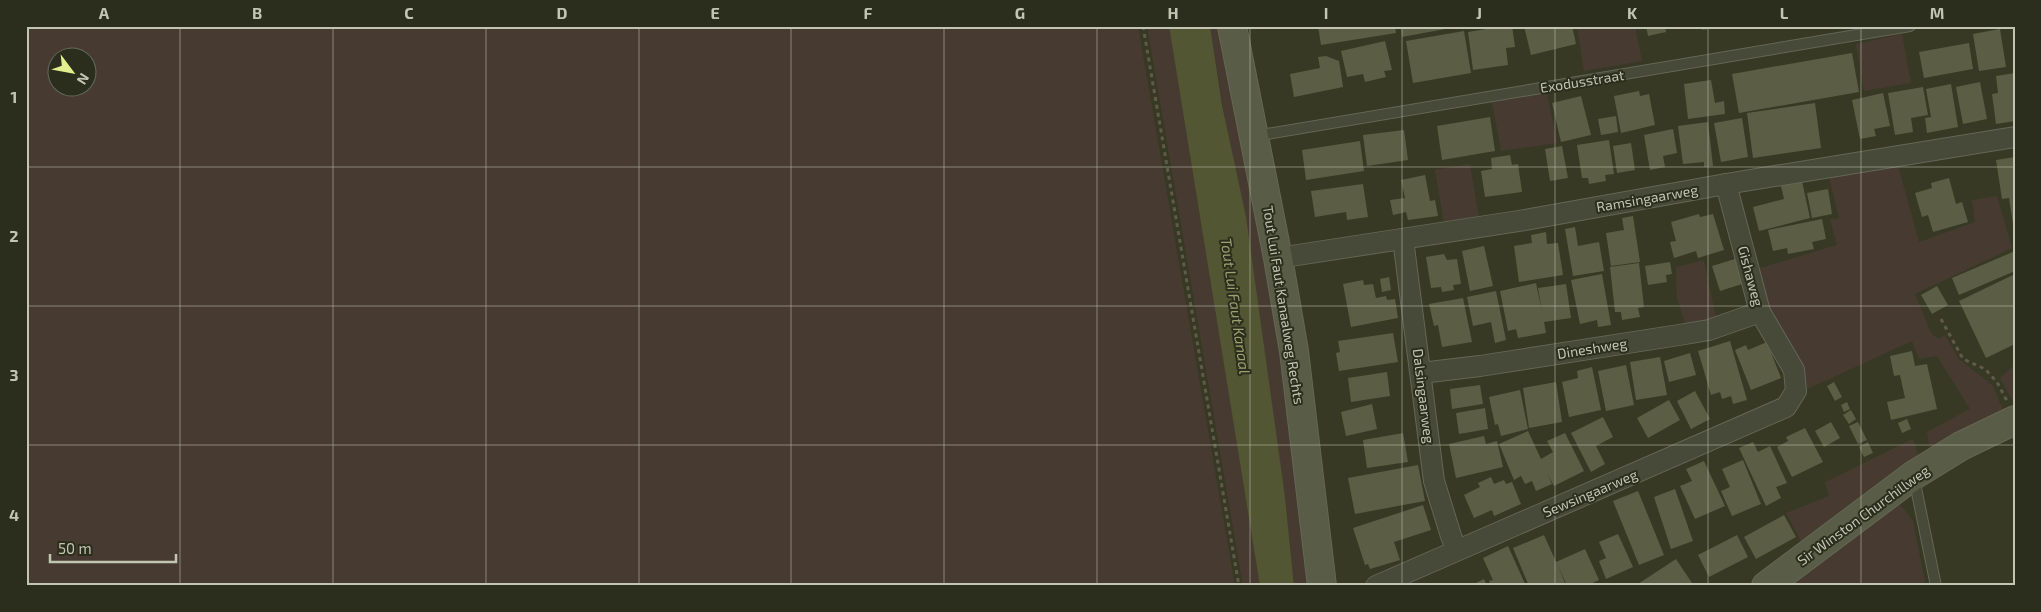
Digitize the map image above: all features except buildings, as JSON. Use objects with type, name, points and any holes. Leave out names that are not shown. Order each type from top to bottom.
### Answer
[{"type":"street","name":"Tout Lui Faut Kanaalweg Rechts","points":[[1232,26],[1278,258],[1294,351],[1322,586]]},
{"type":"street","name":"Ramsingaarweg","points":[[1278,258],[1525,220],[1726,184],[2015,137]]},
{"type":"street","name":"Gishaweg","points":[[1726,184],[1760,312],[1794,370],[1796,392]]},
{"type":"street","name":"Dalsingaarweg","points":[[1404,239],[1434,481],[1450,536],[1457,550]]},
{"type":"street","name":"Dineshweg","points":[[1421,372],[1480,366],[1709,330],[1760,312]]},
{"type":"street","name":"Sewsingaarweg","points":[[1376,586],[1786,407],[1796,392]]},
{"type":"street","name":"Sir Winston Churchillweg","points":[[1766,586],[1914,475],[2012,413]]},
{"type":"lane","name":"Exodusstraat","points":[[1254,136],[1910,26]]},
{"type":"lane","points":[[1914,475],[1936,586]]},
{"type":"path","points":[[1143,26],[1239,586]]},
{"type":"path","points":[[1941,319],[1964,359],[1985,369],[1997,382],[2012,413]]},
{"type":"shaded area","points":[[26,26],[1138,26],[1235,586],[26,586]]},
{"type":"shaded area","points":[[1147,26],[1169,26],[1260,586],[1243,586]]},
{"type":"shaded area","points":[[1210,26],[1224,26],[1284,336],[1313,586],[1294,586],[1285,497]]},
{"type":"shaded area","points":[[1577,26],[1635,26],[1642,61],[1584,71]]},
{"type":"shaded area","points":[[1902,34],[1911,83],[1864,91],[1856,44]]},
{"type":"shaded area","points":[[1547,93],[1557,143],[1501,151],[1492,102]]},
{"type":"shaded area","points":[[1897,162],[1919,242],[1975,222],[1972,200],[1997,196],[2012,248],[1915,294],[1931,333],[1938,339],[1945,335],[1959,359],[1993,386],[2004,412],[1972,425],[1930,452],[1927,432],[1970,409],[1937,356],[1919,359],[1912,341],[1803,391],[1766,309],[1757,269],[1837,245],[1830,219],[1839,218],[1829,177]]},
{"type":"shaded area","points":[[1470,164],[1479,218],[1444,224],[1435,170]]},
{"type":"shaded area","points":[[1704,260],[1716,318],[1686,326],[1677,298],[1676,267]]},
{"type":"shaded area","points":[[2015,364],[2015,405],[2000,378]]},
{"type":"shaded area","points":[[1913,439],[1919,458],[1802,543],[1786,513],[1829,496],[1825,482]]},
{"type":"shaded area","points":[[1899,503],[1913,521],[1926,586],[1784,586]]},
{"type":"water","name":"Tout Lui Faut Kanaal","points":[[1169,26],[1210,26],[1222,105],[1246,217],[1285,497],[1294,586],[1260,586]]}]
